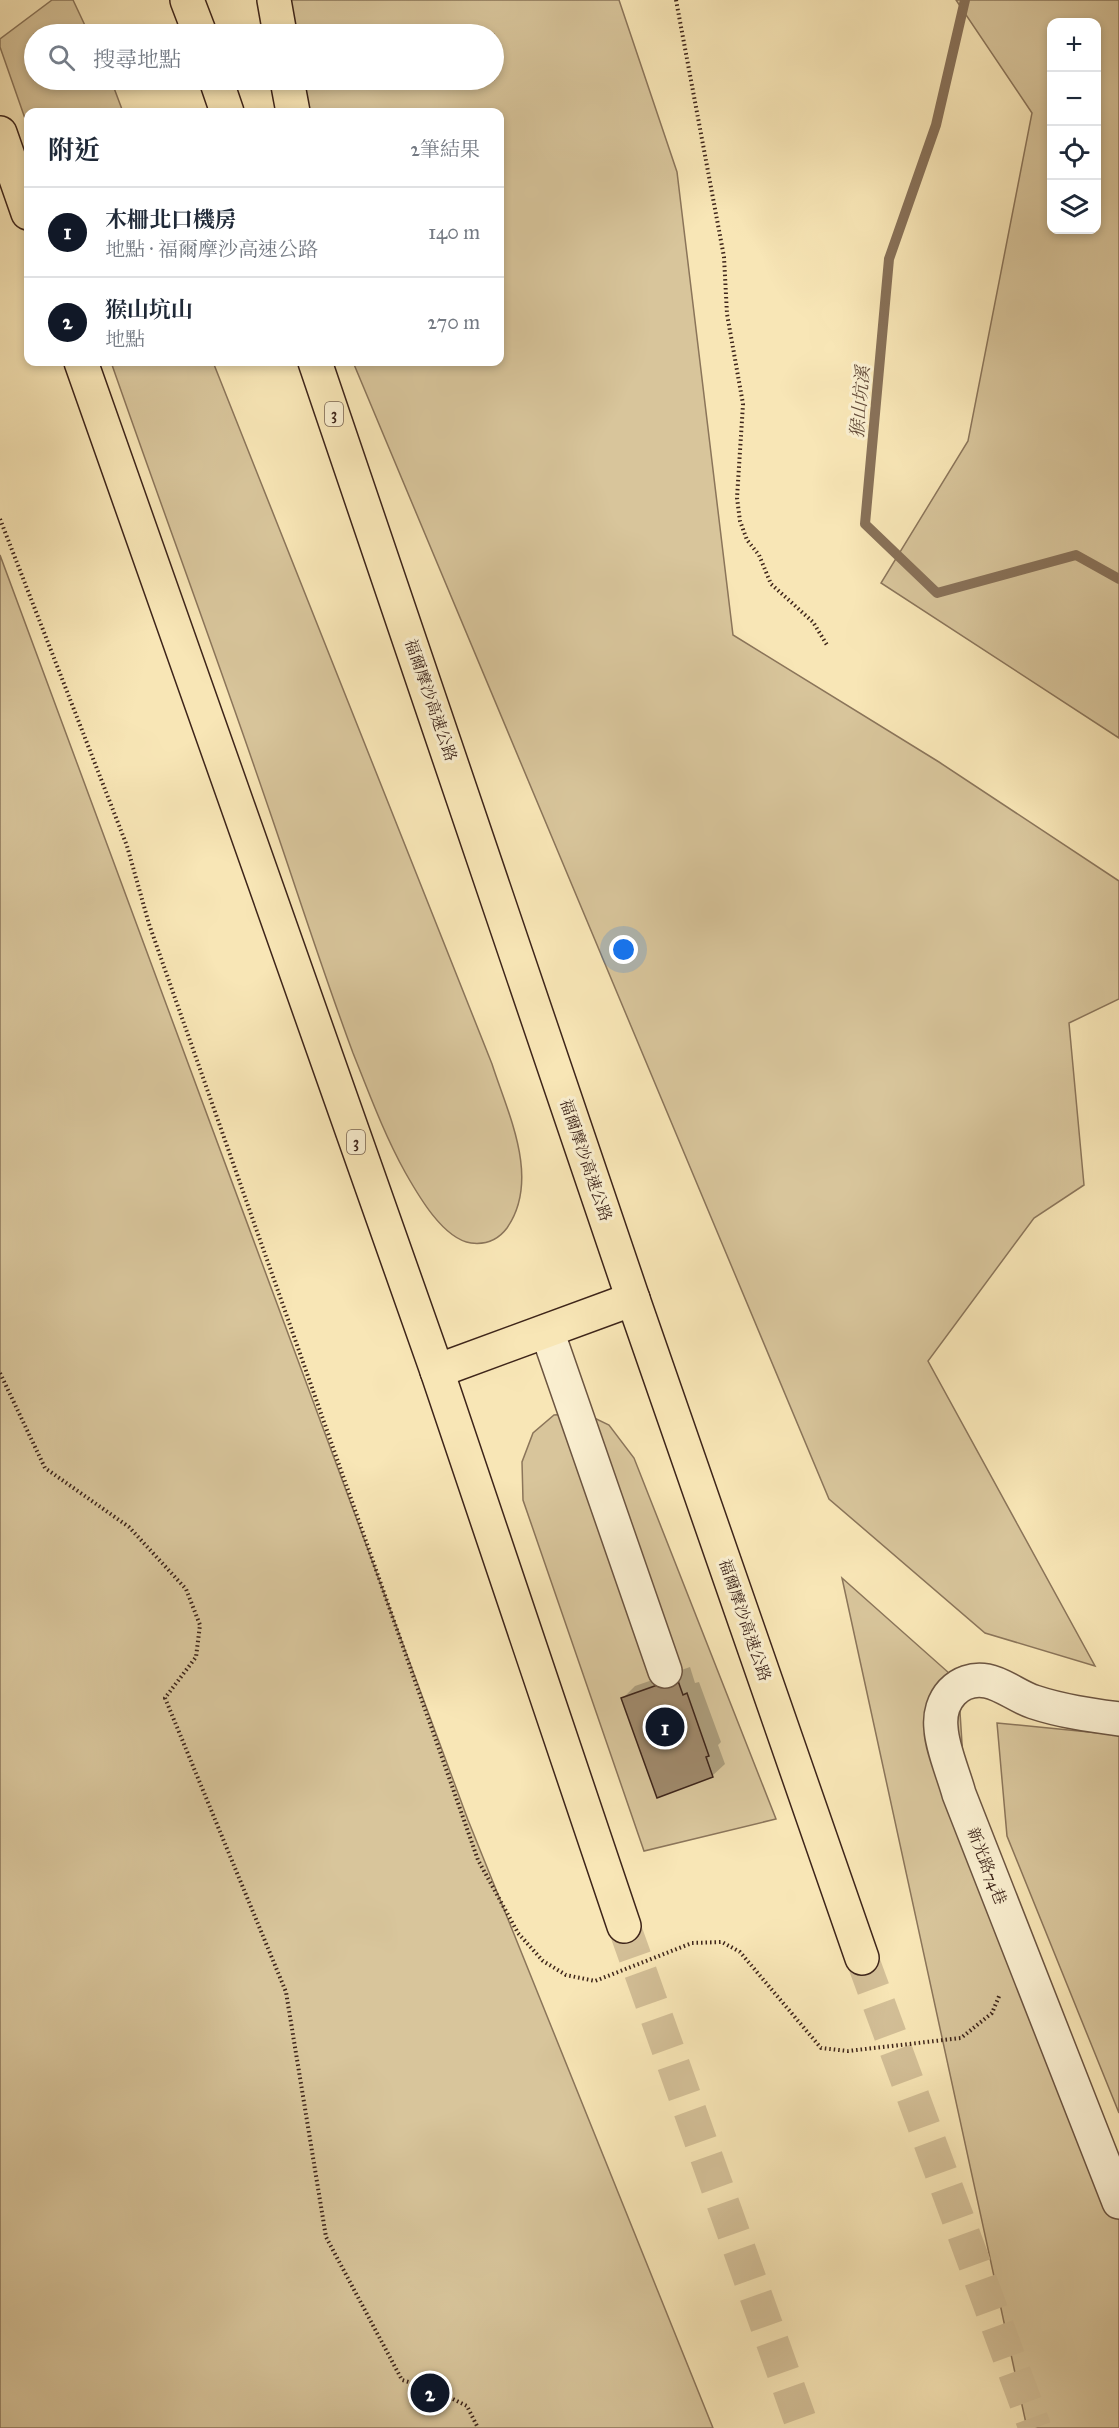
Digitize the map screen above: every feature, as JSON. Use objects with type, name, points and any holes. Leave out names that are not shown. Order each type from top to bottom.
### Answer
[{"type":"highway","points":[[187,0],[196,24]]},
{"type":"highway","points":[[274,0],[278,24]]},
{"type":"highway","points":[[219,90],[226,108]]},
{"type":"highway","points":[[289,90],[292,108]]},
{"type":"highway","points":[[0,133],[24,202]]},
{"type":"highway","name":"3","points":[[82,366],[437,1371],[624,1926]]},
{"type":"highway","name":"福爾摩沙高速公路","points":[[316,366],[353,467],[633,1299],[862,1958]]},
{"type":"highway","points":[[336,366],[353,467]]},
{"type":"highway","points":[[437,1371],[633,1299]]},
{"type":"street","points":[[547,1330],[665,1671]]},
{"type":"street","name":"新光路74巷","points":[[1119,1719],[1073,1712],[1032,1701],[987,1681],[963,1683],[950,1693],[942,1707],[940,1729],[959,1794],[1119,2202]]},
{"type":"path","points":[[676,0],[724,257],[727,314],[743,404],[737,498],[740,521],[747,540],[759,555],[771,584],[813,622],[827,645]]},
{"type":"path","points":[[0,519],[127,846],[149,924],[478,1860],[518,1933],[543,1961],[566,1975],[595,1981],[692,1943],[722,1942],[740,1952],[820,2048],[848,2051],[961,2038],[992,2013],[1020,1950]]},
{"type":"path","points":[[0,1373],[45,1468],[129,1527],[186,1589],[200,1625],[196,1657],[165,1698],[286,1992],[326,2237],[402,2380],[435,2390],[467,2406],[478,2428]]},
{"type":"shaded area","points":[[52,0],[73,0],[84,24],[24,24],[24,90],[115,90],[122,108],[24,108],[24,116],[0,47],[0,39]]},
{"type":"shaded area","points":[[270,0],[619,0],[677,172],[733,635],[939,762],[1119,881],[1119,999],[1069,1023],[1084,1185],[1034,1218],[928,1361],[1095,1666],[985,1633],[829,1499],[355,366],[504,366],[504,108],[292,108],[288,90],[504,90],[504,24],[275,24]]},
{"type":"shaded area","points":[[956,0],[1119,0],[1119,738],[881,583],[968,441],[1032,113]]},
{"type":"shaded area","points":[[112,366],[215,366],[492,1064],[513,1125],[521,1168],[521,1189],[517,1209],[507,1228],[492,1241],[471,1243],[461,1240],[441,1225],[424,1204],[397,1158],[342,1024]]},
{"type":"shaded area","points":[[0,555],[468,1820],[713,2428],[0,2428]]},
{"type":"shaded area","points":[[584,1413],[609,1425],[634,1458],[776,1819],[644,1851],[523,1500],[522,1462],[533,1433],[554,1415]]},
{"type":"shaded area","points":[[842,1578],[958,1681],[967,1821],[1119,2183],[1119,2428],[1027,2428]]},
{"type":"shaded area","points":[[997,1723],[1119,1735],[1119,2113],[1007,1836]]},
{"type":"building","points":[[677,1678],[683,1695],[687,1693],[709,1756],[706,1757],[713,1777],[657,1798],[621,1698]]},
{"type":"waterway","name":"猴山坑溪","points":[[965,0],[936,125],[889,259],[865,524],[937,593],[1076,555],[1119,579]]},
{"type":"tunnel","points":[[624,1926],[803,2428]]},
{"type":"tunnel","points":[[862,1958],[1035,2428]]},
{"type":"place","name":"木柵北口機房","points":[[665,1727]]},
{"type":"place","name":"猴山坑山","points":[[430,2393]]}]
